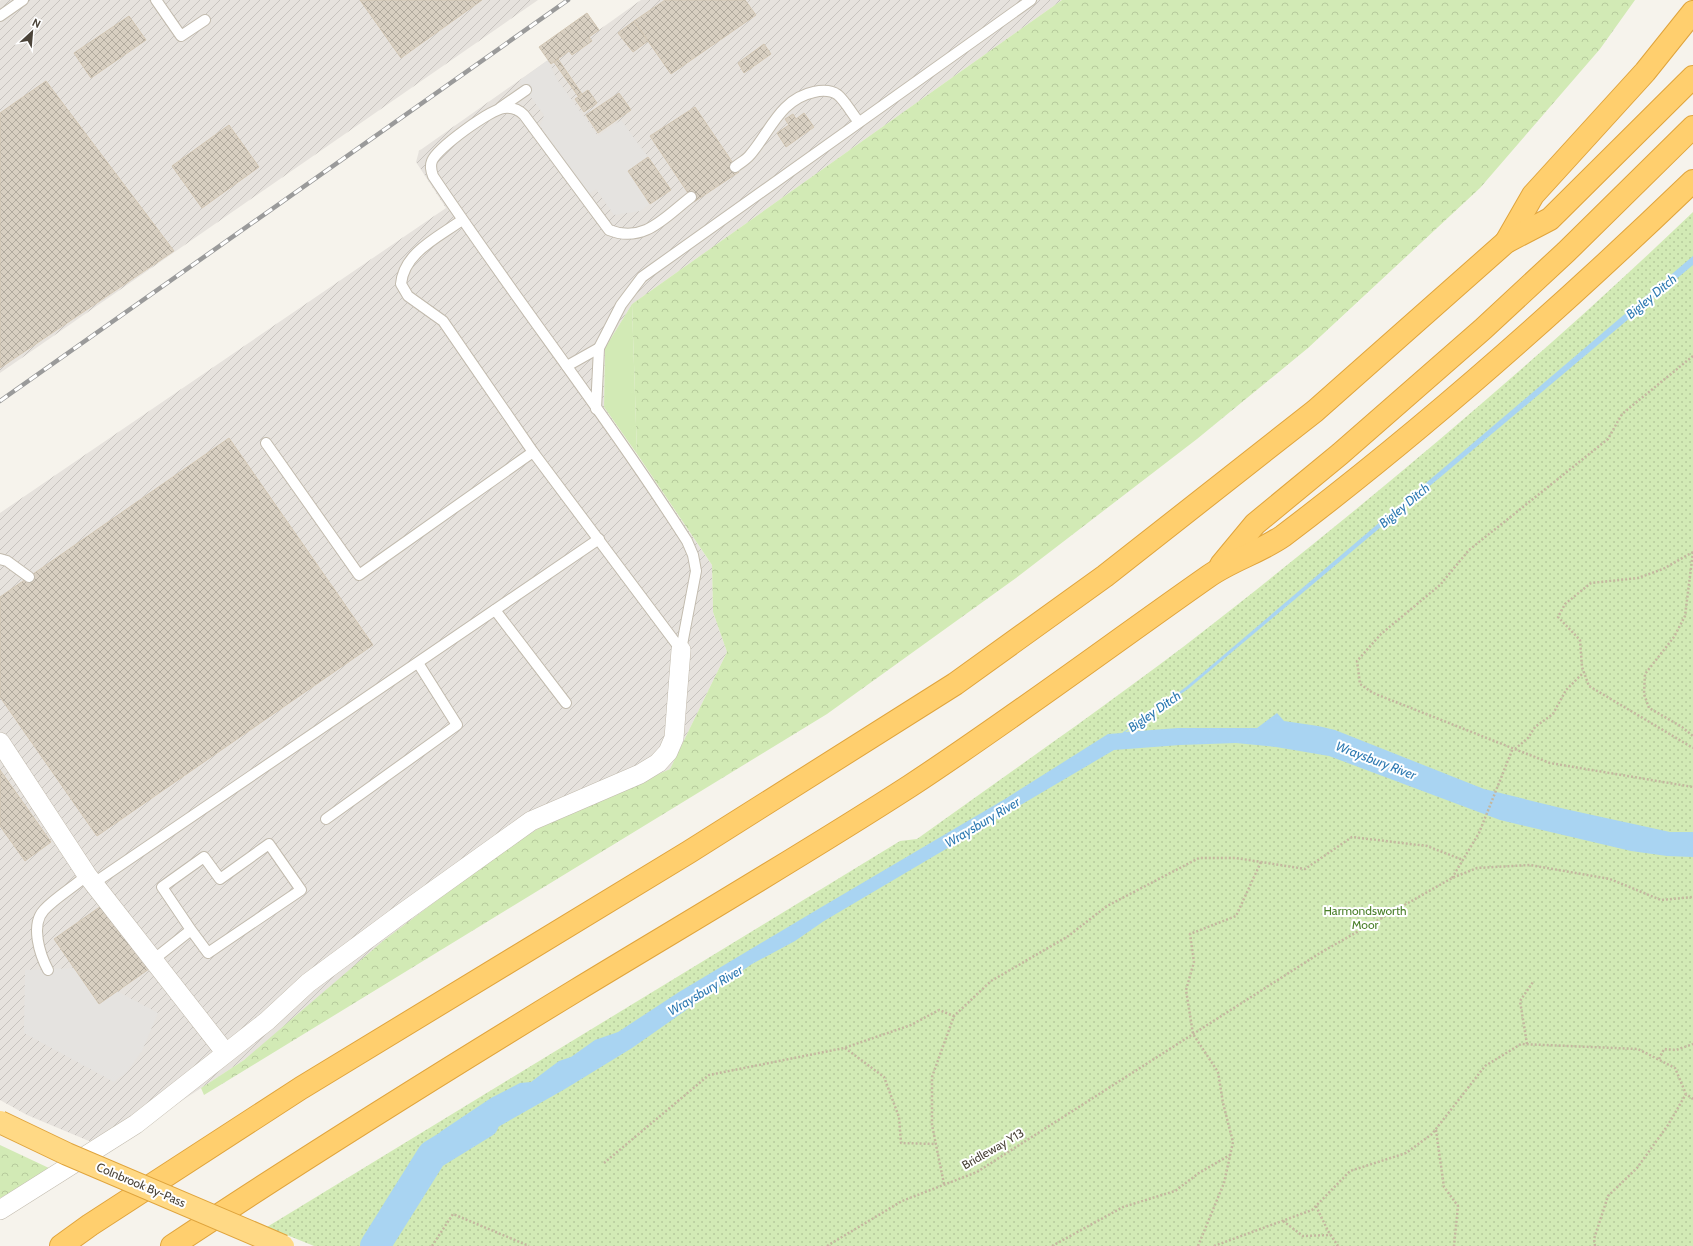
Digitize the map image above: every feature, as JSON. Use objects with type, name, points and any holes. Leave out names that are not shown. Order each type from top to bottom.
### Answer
[{"type":"highway","points":[[1506,242],[1533,195],[1645,72],[1693,12]]},
{"type":"highway","points":[[61,1246],[90,1225],[301,1088],[683,856],[955,684],[1105,576],[1315,411],[1506,242],[1535,228],[1562,209],[1693,77]]},
{"type":"highway","points":[[1215,571],[1255,524],[1340,454],[1483,329],[1566,252],[1693,127]]},
{"type":"highway","points":[[172,1246],[277,1176],[736,895],[910,786],[998,727],[1215,571],[1277,540],[1383,456],[1476,378],[1581,286],[1693,181]]},
{"type":"highway","name":"Colnbrook By-Pass","points":[[0,1122],[67,1154],[283,1246]]},
{"type":"street","points":[[0,1210],[136,1124],[225,1052],[267,1021],[308,983],[531,821],[640,774],[658,763],[668,752],[674,738],[681,650]]},
{"type":"street","points":[[0,742],[91,879],[225,1052]]},
{"type":"lane","points":[[0,16],[23,0]]},
{"type":"lane","points":[[156,0],[181,36],[205,20]]},
{"type":"lane","points":[[596,409],[599,348],[621,305],[642,277],[1031,0]]},
{"type":"lane","points":[[526,90],[460,133],[432,160],[430,168],[433,176],[462,220],[567,366],[668,511],[687,541],[693,556],[696,571],[681,650]]},
{"type":"lane","points":[[735,167],[749,157],[769,126],[785,107],[807,94],[825,90],[833,92],[841,99],[859,122]]},
{"type":"lane","points":[[498,109],[512,108],[524,115],[609,230],[628,235],[643,232],[691,197]]},
{"type":"lane","points":[[462,220],[413,256],[404,267],[401,284],[408,296],[443,321],[533,452],[681,650]]},
{"type":"lane","points":[[567,366],[599,348]]},
{"type":"lane","points":[[266,443],[359,575],[533,452]]},
{"type":"lane","points":[[48,970],[38,941],[38,920],[43,911],[418,663],[599,539]]},
{"type":"lane","points":[[0,559],[15,566],[29,577]]},
{"type":"lane","points":[[496,610],[566,703]]},
{"type":"lane","points":[[326,819],[457,725],[418,663]]},
{"type":"lane","points":[[269,844],[301,890],[208,953],[191,930],[162,887],[204,856],[220,879],[269,844]]},
{"type":"lane","points":[[153,960],[191,930]]},
{"type":"path","points":[[1693,356],[1622,414],[1608,439],[1469,550],[1440,585],[1381,634],[1357,661],[1360,684],[1373,693],[1550,763],[1693,787]]},
{"type":"path","points":[[1693,552],[1686,616],[1674,637],[1645,674],[1644,694],[1649,708],[1682,727],[1693,736]]},
{"type":"path","points":[[1693,552],[1663,568],[1638,578],[1591,583],[1565,604],[1558,617],[1580,640],[1584,672],[1589,686],[1693,748]]},
{"type":"path","points":[[1452,878],[1479,833],[1514,748],[1528,738],[1535,727],[1553,714],[1566,690],[1584,672]]},
{"type":"path","points":[[944,1184],[932,1125],[932,1077],[954,1016],[991,981],[1067,937],[1107,906],[1199,858],[1236,858],[1305,869],[1352,837],[1427,846],[1463,860]]},
{"type":"path","points":[[1198,1246],[1224,1183],[1233,1142],[1223,1103],[1218,1072],[1193,1034],[1186,990],[1194,962],[1190,934],[1236,916],[1260,862]]},
{"type":"path","name":"Bridleway Y13","points":[[827,1246],[902,1201],[977,1172],[1320,954],[1452,878],[1477,868],[1530,865],[1610,879],[1661,900],[1693,897]]},
{"type":"path","points":[[1526,1044],[1520,1001],[1533,982]]},
{"type":"path","points":[[604,1163],[709,1075],[844,1048],[911,1025],[939,1010],[954,1016]]},
{"type":"path","points":[[1214,1246],[1312,1210],[1350,1171],[1406,1153],[1432,1134],[1485,1066],[1521,1044],[1638,1049],[1675,1068],[1686,1094],[1693,1100]]},
{"type":"path","points":[[1659,1059],[1664,1049],[1676,1050],[1693,1044]]},
{"type":"path","points":[[844,1048],[884,1077],[899,1117],[901,1143],[936,1144]]},
{"type":"path","points":[[1595,1246],[1594,1239],[1608,1196],[1636,1168],[1668,1125],[1686,1094]]},
{"type":"path","points":[[1436,1129],[1444,1187],[1458,1206],[1453,1241],[1454,1246]]},
{"type":"path","points":[[1052,1246],[1123,1207],[1175,1191],[1199,1173],[1230,1154]]},
{"type":"path","points":[[1316,1206],[1330,1235],[1338,1246]]},
{"type":"path","points":[[432,1246],[453,1214],[529,1246]]},
{"type":"path","points":[[1282,1221],[1303,1236],[1330,1235]]},
{"type":"shaded area","points":[[1,0],[538,0],[0,373]]},
{"type":"shaded area","points":[[641,0],[1062,0],[632,304],[605,348],[604,407],[712,565],[713,612],[727,652],[670,769],[588,807],[244,1060],[108,1149],[27,1115],[0,1100],[0,513],[446,208],[416,162],[419,151],[548,60],[539,47],[587,13],[599,30]]},
{"type":"shaded area","points":[[548,60],[556,78],[598,136],[621,120],[648,157],[628,171],[650,204],[640,211],[614,215],[596,189],[589,194],[540,126],[544,115],[519,81]]},
{"type":"shaded area","points":[[75,968],[99,1004],[117,991],[158,1013],[142,1051],[127,1072],[114,1082],[24,1033],[25,970]]},
{"type":"green space","points":[[1062,0],[1635,0],[1600,49],[1480,188],[1308,348],[1197,439],[1016,578],[827,714],[204,1095],[201,1088],[244,1060],[383,941],[504,850],[544,825],[670,769],[727,652],[713,612],[712,565],[637,454],[632,304]]},
{"type":"green space","name":"Harmondsworth Moor","points":[[1693,212],[1693,1246],[314,1246],[267,1227],[900,841],[917,839],[1159,665],[1296,558],[1470,414],[1583,315]]},
{"type":"green space","points":[[632,304],[637,454],[604,407],[605,348]]},
{"type":"green space","points":[[0,1145],[51,1169],[28,1184],[0,1198]]},
{"type":"water","name":"Bigley Ditch","points":[[1693,256],[1693,265],[1188,689],[1125,732],[1178,728],[1257,728],[1277,713],[1284,721],[1335,730],[1484,789],[1565,809],[1670,832],[1693,832],[1693,857],[1667,856],[1631,851],[1500,820],[1329,756],[1276,747],[1236,743],[1180,745],[1114,750],[824,921],[795,941],[752,964],[632,1048],[565,1089],[454,1152],[440,1132],[491,1098],[520,1083],[531,1082],[559,1061],[571,1057],[595,1040],[618,1032],[679,992],[1005,799],[1108,734],[1122,733],[1186,687]]},
{"type":"building","points":[[360,0],[482,0],[401,58]]},
{"type":"building","points":[[665,0],[745,0],[756,15],[671,74],[634,21]]},
{"type":"building","points":[[587,13],[599,30],[589,37],[592,41],[572,55],[569,51],[551,64],[539,47]]},
{"type":"building","points":[[129,16],[146,40],[91,78],[74,53]]},
{"type":"building","points":[[634,21],[648,41],[633,52],[618,33]]},
{"type":"building","points":[[764,44],[771,54],[744,73],[738,63]]},
{"type":"building","points":[[558,59],[582,94],[578,96],[554,62]]},
{"type":"building","points":[[46,81],[174,251],[0,368],[0,113]]},
{"type":"building","points":[[588,90],[597,103],[584,112],[575,99]]},
{"type":"building","points":[[619,93],[631,110],[598,133],[586,115]]},
{"type":"building","points":[[695,107],[739,172],[694,202],[650,136]]},
{"type":"building","points":[[804,113],[814,127],[786,147],[777,133],[789,125],[785,119],[793,114],[796,119]]},
{"type":"building","points":[[229,125],[259,167],[202,208],[172,166]]},
{"type":"building","points":[[648,157],[671,190],[650,204],[628,171]]},
{"type":"building","points":[[229,438],[373,645],[97,836],[0,697],[0,597]]},
{"type":"building","points":[[0,770],[51,842],[25,861],[0,826]]},
{"type":"building","points":[[104,904],[149,969],[99,1004],[54,939]]},
{"type":"waterway","name":"Wraysbury River","points":[[375,1246],[432,1155],[484,1123]]},
{"type":"railway","points":[[0,401],[568,0]]}]
